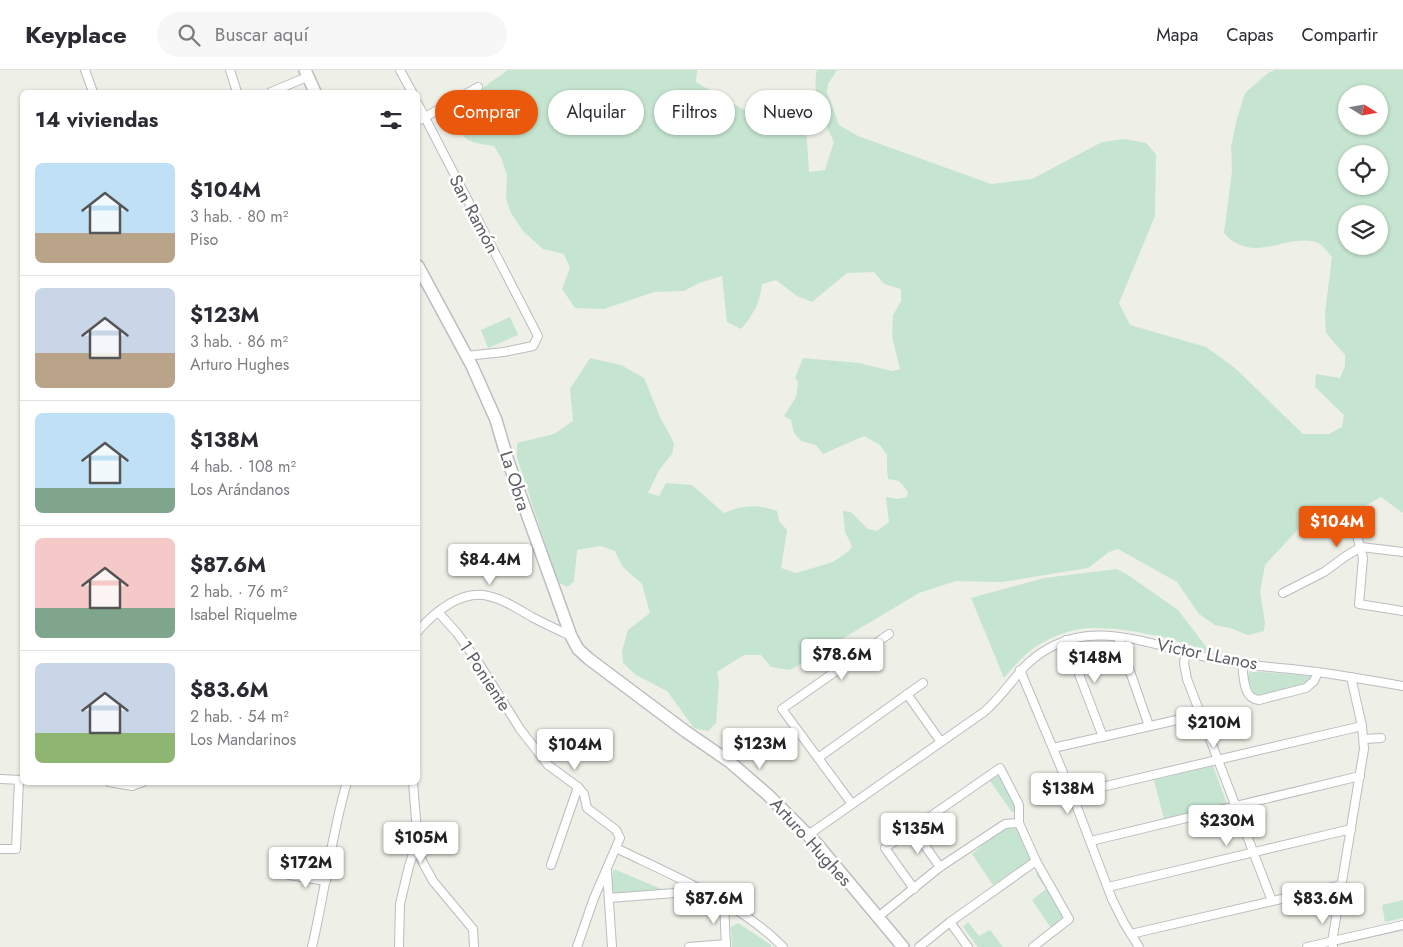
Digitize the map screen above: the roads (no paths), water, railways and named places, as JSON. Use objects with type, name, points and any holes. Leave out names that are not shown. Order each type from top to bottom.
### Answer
[{"type":"street","points":[[86,70],[92,90]]},
{"type":"street","points":[[230,70],[236,90]]},
{"type":"street","points":[[400,70],[411,90]]},
{"type":"street","points":[[276,90],[306,73],[314,90]]},
{"type":"street","points":[[421,119],[478,87]]},
{"type":"street","name":"San Ramón","points":[[421,119],[538,336],[533,346],[504,352],[466,356]]},
{"type":"street","name":"La Obra","points":[[420,270],[466,356],[496,420],[508,462],[571,636]]},
{"type":"street","points":[[1355,528],[1364,558],[1359,604],[1403,611]]},
{"type":"street","points":[[1283,593],[1324,572],[1361,548],[1403,552]]},
{"type":"street","points":[[420,629],[449,604],[465,598],[484,595],[514,607],[571,636]]},
{"type":"street","name":"1 Poniente","points":[[438,612],[457,633],[480,665],[531,744],[548,765],[584,794],[588,808]]},
{"type":"street","points":[[852,804],[782,709],[889,634]]},
{"type":"street","name":"Arturo Hughes","points":[[571,636],[578,650],[589,660],[735,766],[768,795],[808,835],[903,947]]},
{"type":"street","name":"Victor LLanos","points":[[808,835],[990,707],[1020,670],[1045,650],[1066,640],[1091,636],[1118,637],[1147,642],[1218,660],[1318,672],[1403,686]]},
{"type":"street","points":[[1118,637],[1149,726]]},
{"type":"street","points":[[1066,640],[1103,737]]},
{"type":"street","points":[[1186,652],[1184,658],[1185,671],[1199,715],[1272,901]]},
{"type":"street","points":[[1242,664],[1246,690],[1252,700],[1259,700],[1306,688],[1314,681],[1318,672]]},
{"type":"street","points":[[1020,670],[1072,794],[1118,912],[1139,947]]},
{"type":"street","points":[[1332,944],[1360,776],[1364,739],[1351,677]]},
{"type":"street","points":[[818,758],[922,683]]},
{"type":"street","points":[[907,694],[941,742]]},
{"type":"street","points":[[1053,748],[1199,715]]},
{"type":"street","points":[[1072,794],[1362,726]]},
{"type":"street","points":[[1364,739],[1381,738]]},
{"type":"street","points":[[914,890],[885,848],[1000,768],[1019,805],[1019,822],[1036,860],[1069,919],[1033,947]]},
{"type":"street","points":[[1091,841],[1360,776]]},
{"type":"street","points":[[0,779],[20,780]]},
{"type":"street","points":[[0,849],[16,849],[21,785]]},
{"type":"street","points":[[312,947],[334,833],[346,785]]},
{"type":"street","points":[[399,947],[400,904],[415,848],[417,832],[413,785]]},
{"type":"street","points":[[551,865],[578,788]]},
{"type":"street","name":"1 Poniente","points":[[572,804],[588,808],[616,830],[620,838],[616,848]]},
{"type":"street","points":[[878,917],[914,890],[940,867],[1005,824],[1019,822]]},
{"type":"street","points":[[1108,887],[1351,829]]},
{"type":"street","points":[[913,830],[940,867]]},
{"type":"street","points":[[415,848],[433,880],[473,929],[474,947]]},
{"type":"street","points":[[577,947],[616,848],[724,903],[762,928],[781,946]]},
{"type":"street","points":[[919,947],[950,922],[1036,860]]},
{"type":"street","points":[[607,870],[612,947]]},
{"type":"street","points":[[289,875],[326,881]]},
{"type":"street","points":[[1131,934],[1341,885]]},
{"type":"street","points":[[609,898],[703,891]]},
{"type":"street","points":[[689,947],[726,946],[724,903]]},
{"type":"street","points":[[950,922],[968,947]]},
{"type":"street","points":[[1307,947],[1332,944],[1403,925]]}]
